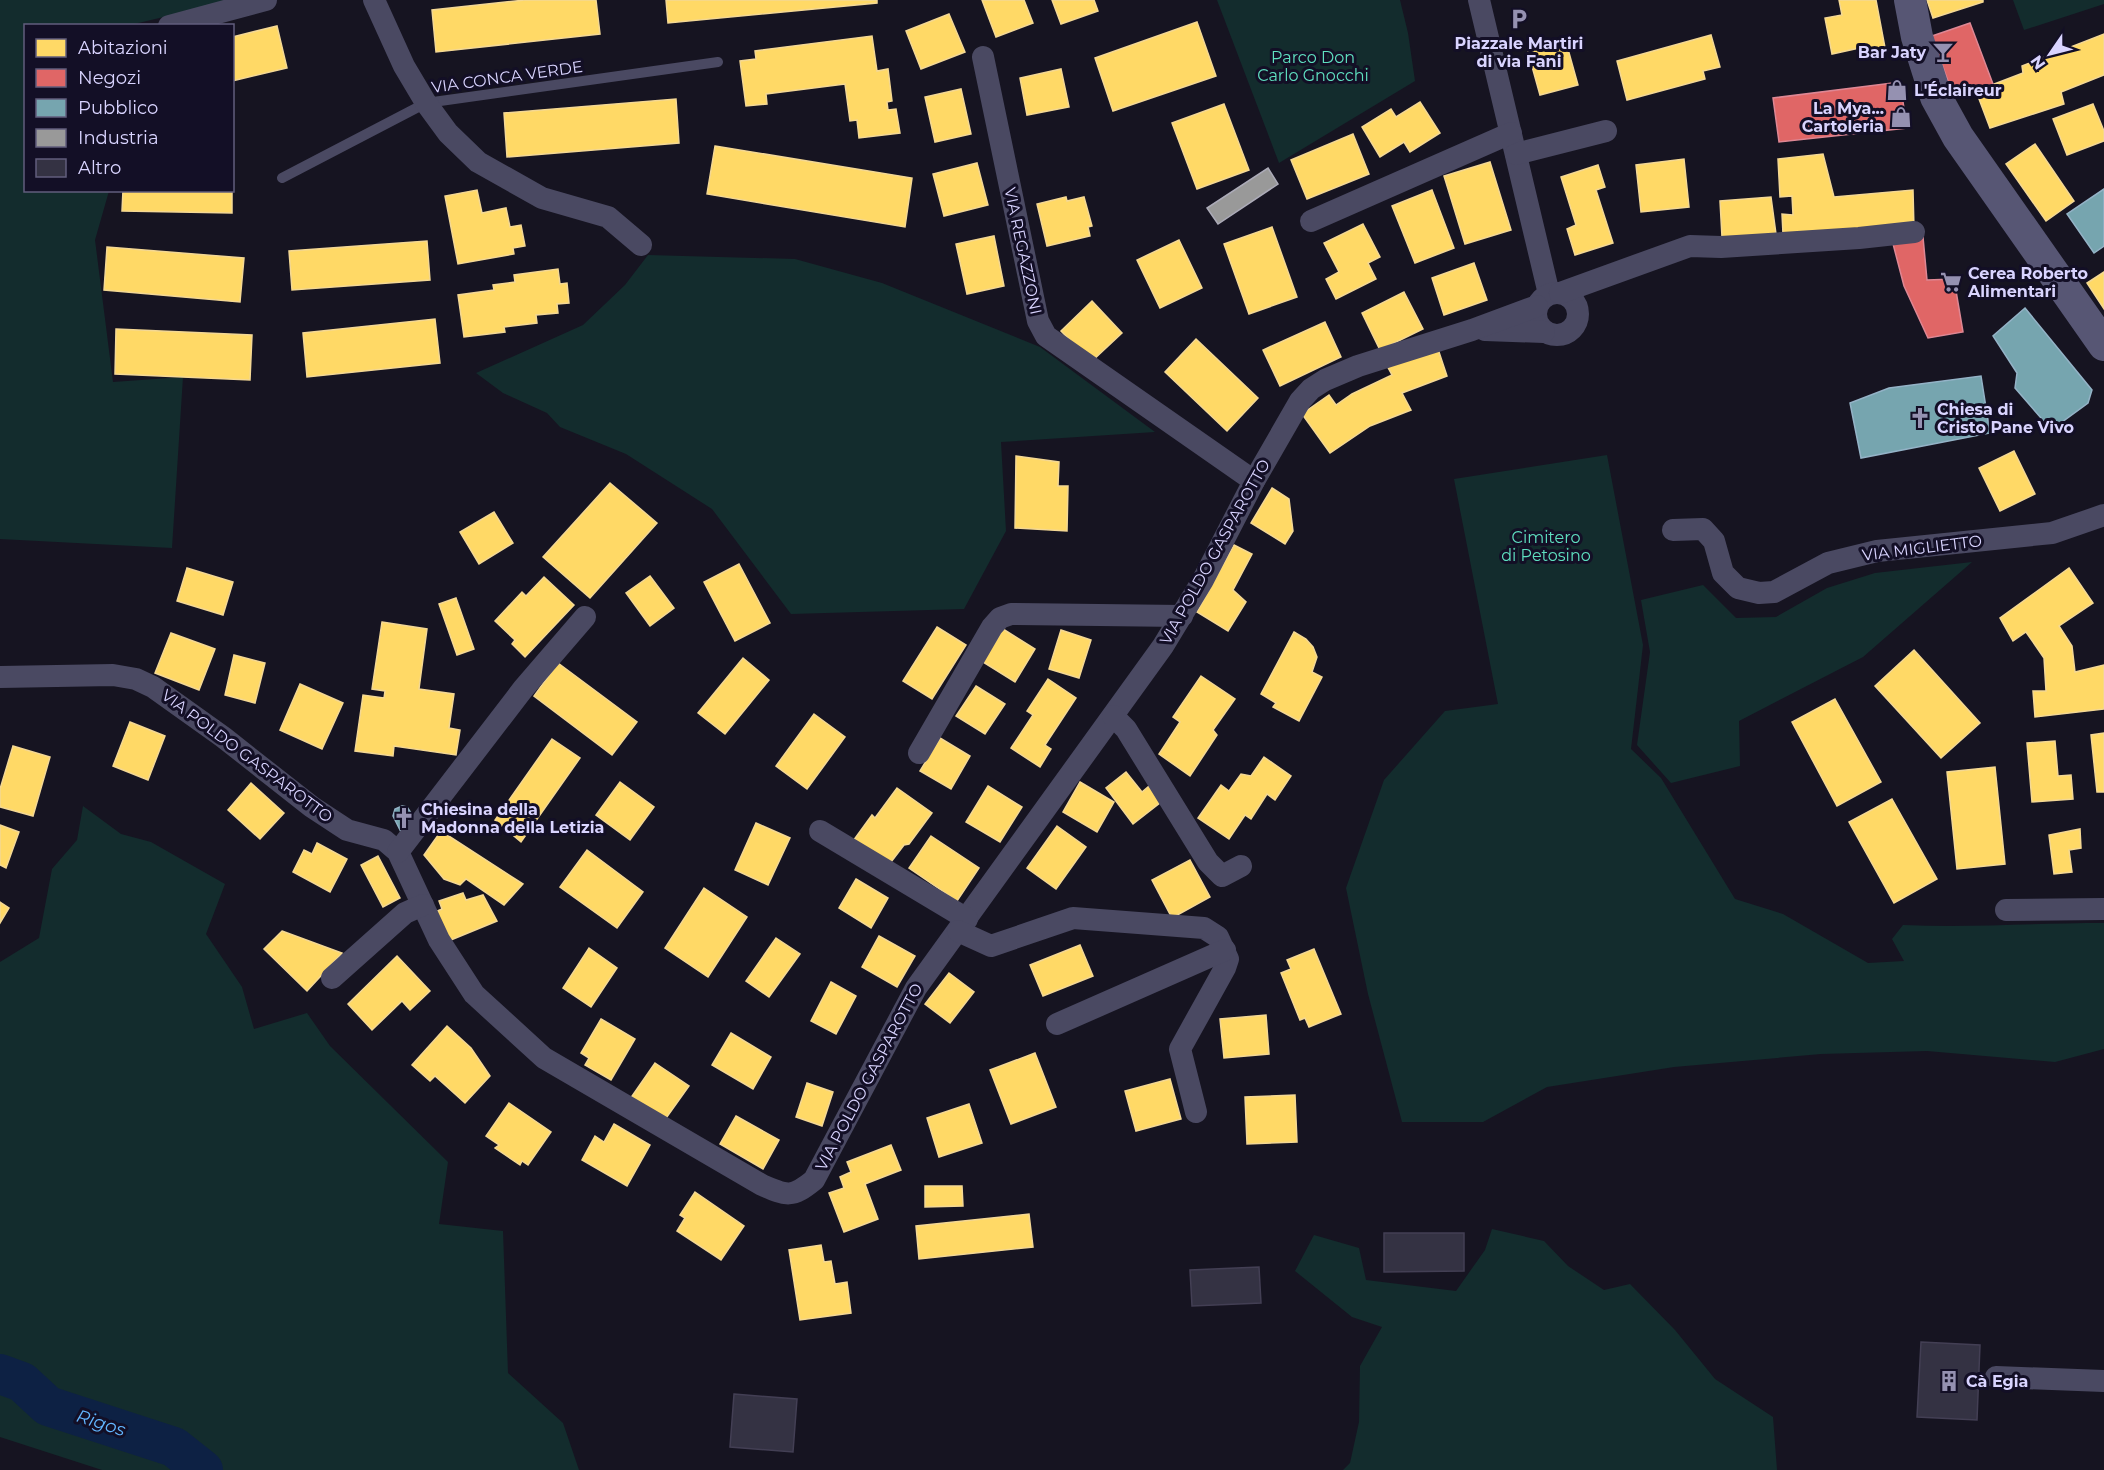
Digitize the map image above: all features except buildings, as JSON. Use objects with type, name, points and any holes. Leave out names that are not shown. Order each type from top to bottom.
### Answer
[{"type":"street","points":[[176,24],[266,0]]},
{"type":"street","points":[[362,0],[374,0],[404,66],[426,103],[448,133],[478,162],[542,198],[608,217],[641,245]]},
{"type":"street","points":[[1479,0],[1549,298],[1536,320],[1544,332],[1551,335],[1564,334],[1575,325],[1578,319],[1576,305],[1572,299],[1549,298]]},
{"type":"street","points":[[1910,0],[1917,37],[1936,97],[1958,137],[2104,345]]},
{"type":"street","name":"VIA REGAZZONI","points":[[983,57],[1038,321],[1046,336],[1254,481]]},
{"type":"street","points":[[1311,221],[1513,144],[1606,131]]},
{"type":"street","name":"VIA POLDO GASPAROTTO","points":[[0,678],[113,675],[136,679],[153,687],[223,737],[312,807],[347,830],[384,840],[398,852],[439,940],[474,994],[544,1058],[762,1185],[782,1193],[798,1192],[814,1180],[916,988],[1163,646],[1182,616],[1254,481],[1300,401],[1311,389],[1325,380],[1358,366],[1472,330],[1549,298],[1690,246],[1721,247],[1914,232]]},
{"type":"street","name":"VIA POLDO GASPAROTTO","points":[[1472,330],[1544,332]]},
{"type":"street","name":"VIA MIGLIETTO","points":[[1673,530],[1703,529],[1714,542],[1723,573],[1738,588],[1759,593],[1774,592],[1828,563],[1877,551],[2052,533],[2104,515]]},
{"type":"street","points":[[919,753],[992,627],[1000,618],[1011,614],[1182,616]]},
{"type":"street","points":[[398,852],[523,689],[585,617]]},
{"type":"street","points":[[1113,716],[1126,729],[1208,862],[1222,876],[1241,866]]},
{"type":"street","points":[[820,831],[991,946],[1073,918],[1204,928],[1218,937],[1228,959],[1225,968],[1180,1048],[1196,1112]]},
{"type":"street","points":[[332,978],[405,913],[423,904]]},
{"type":"street","points":[[2006,910],[2104,909]]},
{"type":"street","points":[[1058,1024],[1225,950]]},
{"type":"street","points":[[1996,1377],[2104,1381]]},
{"type":"lane","name":"VIA CONCA VERDE","points":[[282,178],[426,103],[718,62]]},
{"type":"green space","points":[[0,0],[235,0],[134,24],[24,24],[24,192],[109,192],[95,240],[113,382],[183,377],[172,548],[0,539]]},
{"type":"green space","name":"Parco Don Carlo Gnocchi","points":[[1217,0],[1400,0],[1408,33],[1415,81],[1279,163]]},
{"type":"green space","points":[[2013,0],[2104,0],[2104,4],[2024,30]]},
{"type":"green space","points":[[648,255],[795,259],[882,283],[1040,347],[1155,432],[1001,442],[1006,531],[964,609],[791,614],[712,509],[626,454],[560,427],[547,413],[503,393],[476,373],[583,325],[625,285]]},
{"type":"green space","name":"Cimitero di Petosino","points":[[1607,455],[1643,645],[1631,749],[1661,778],[1735,899],[1783,914],[1868,963],[1904,961],[1892,939],[1903,925],[2104,923],[2104,1049],[2055,1062],[1927,1051],[1821,1054],[1674,1067],[1547,1087],[1483,1122],[1402,1122],[1368,994],[1346,888],[1384,780],[1445,711],[1498,704],[1454,479]]},
{"type":"green space","points":[[1972,562],[1863,657],[1739,721],[1740,766],[1671,783],[1637,745],[1650,652],[1641,600],[1703,585],[1736,618],[1776,617],[1827,588],[1875,573]]},
{"type":"green space","points":[[83,806],[121,834],[151,842],[225,884],[206,934],[242,987],[254,1029],[307,1013],[330,1046],[448,1162],[439,1224],[503,1231],[508,1373],[563,1423],[579,1470],[102,1470],[0,1437],[0,962],[39,938],[52,869],[77,840]]},
{"type":"green space","points":[[1492,1229],[1544,1241],[1568,1266],[1604,1290],[1630,1284],[1675,1330],[1715,1379],[1773,1417],[1777,1470],[1343,1470],[1350,1463],[1359,1422],[1360,1366],[1382,1327],[1352,1317],[1295,1271],[1314,1235],[1359,1248],[1366,1280],[1456,1291],[1485,1250]]},
{"type":"waterway","name":"Rigos","points":[[0,1374],[22,1382],[48,1406],[174,1447],[203,1470]]},
{"type":"place","name":"Piazzale Martiri di via Fani","points":[[1519,19]]},
{"type":"place","name":"Bar Jaty","points":[[1943,52]]},
{"type":"place","name":"L'Éclaireur","points":[[1897,90]]},
{"type":"place","name":"La Mya... Cartoleria","points":[[1901,117]]},
{"type":"place","name":"Cerea Roberto Alimentari","points":[[1951,282]]},
{"type":"place","name":"Chiesa di Cristo Pane Vivo","points":[[1920,418]]},
{"type":"place","name":"Chiesina della Madonna della Letizia","points":[[404,818]]},
{"type":"place","name":"Cà Egia","points":[[1949,1381]]}]
